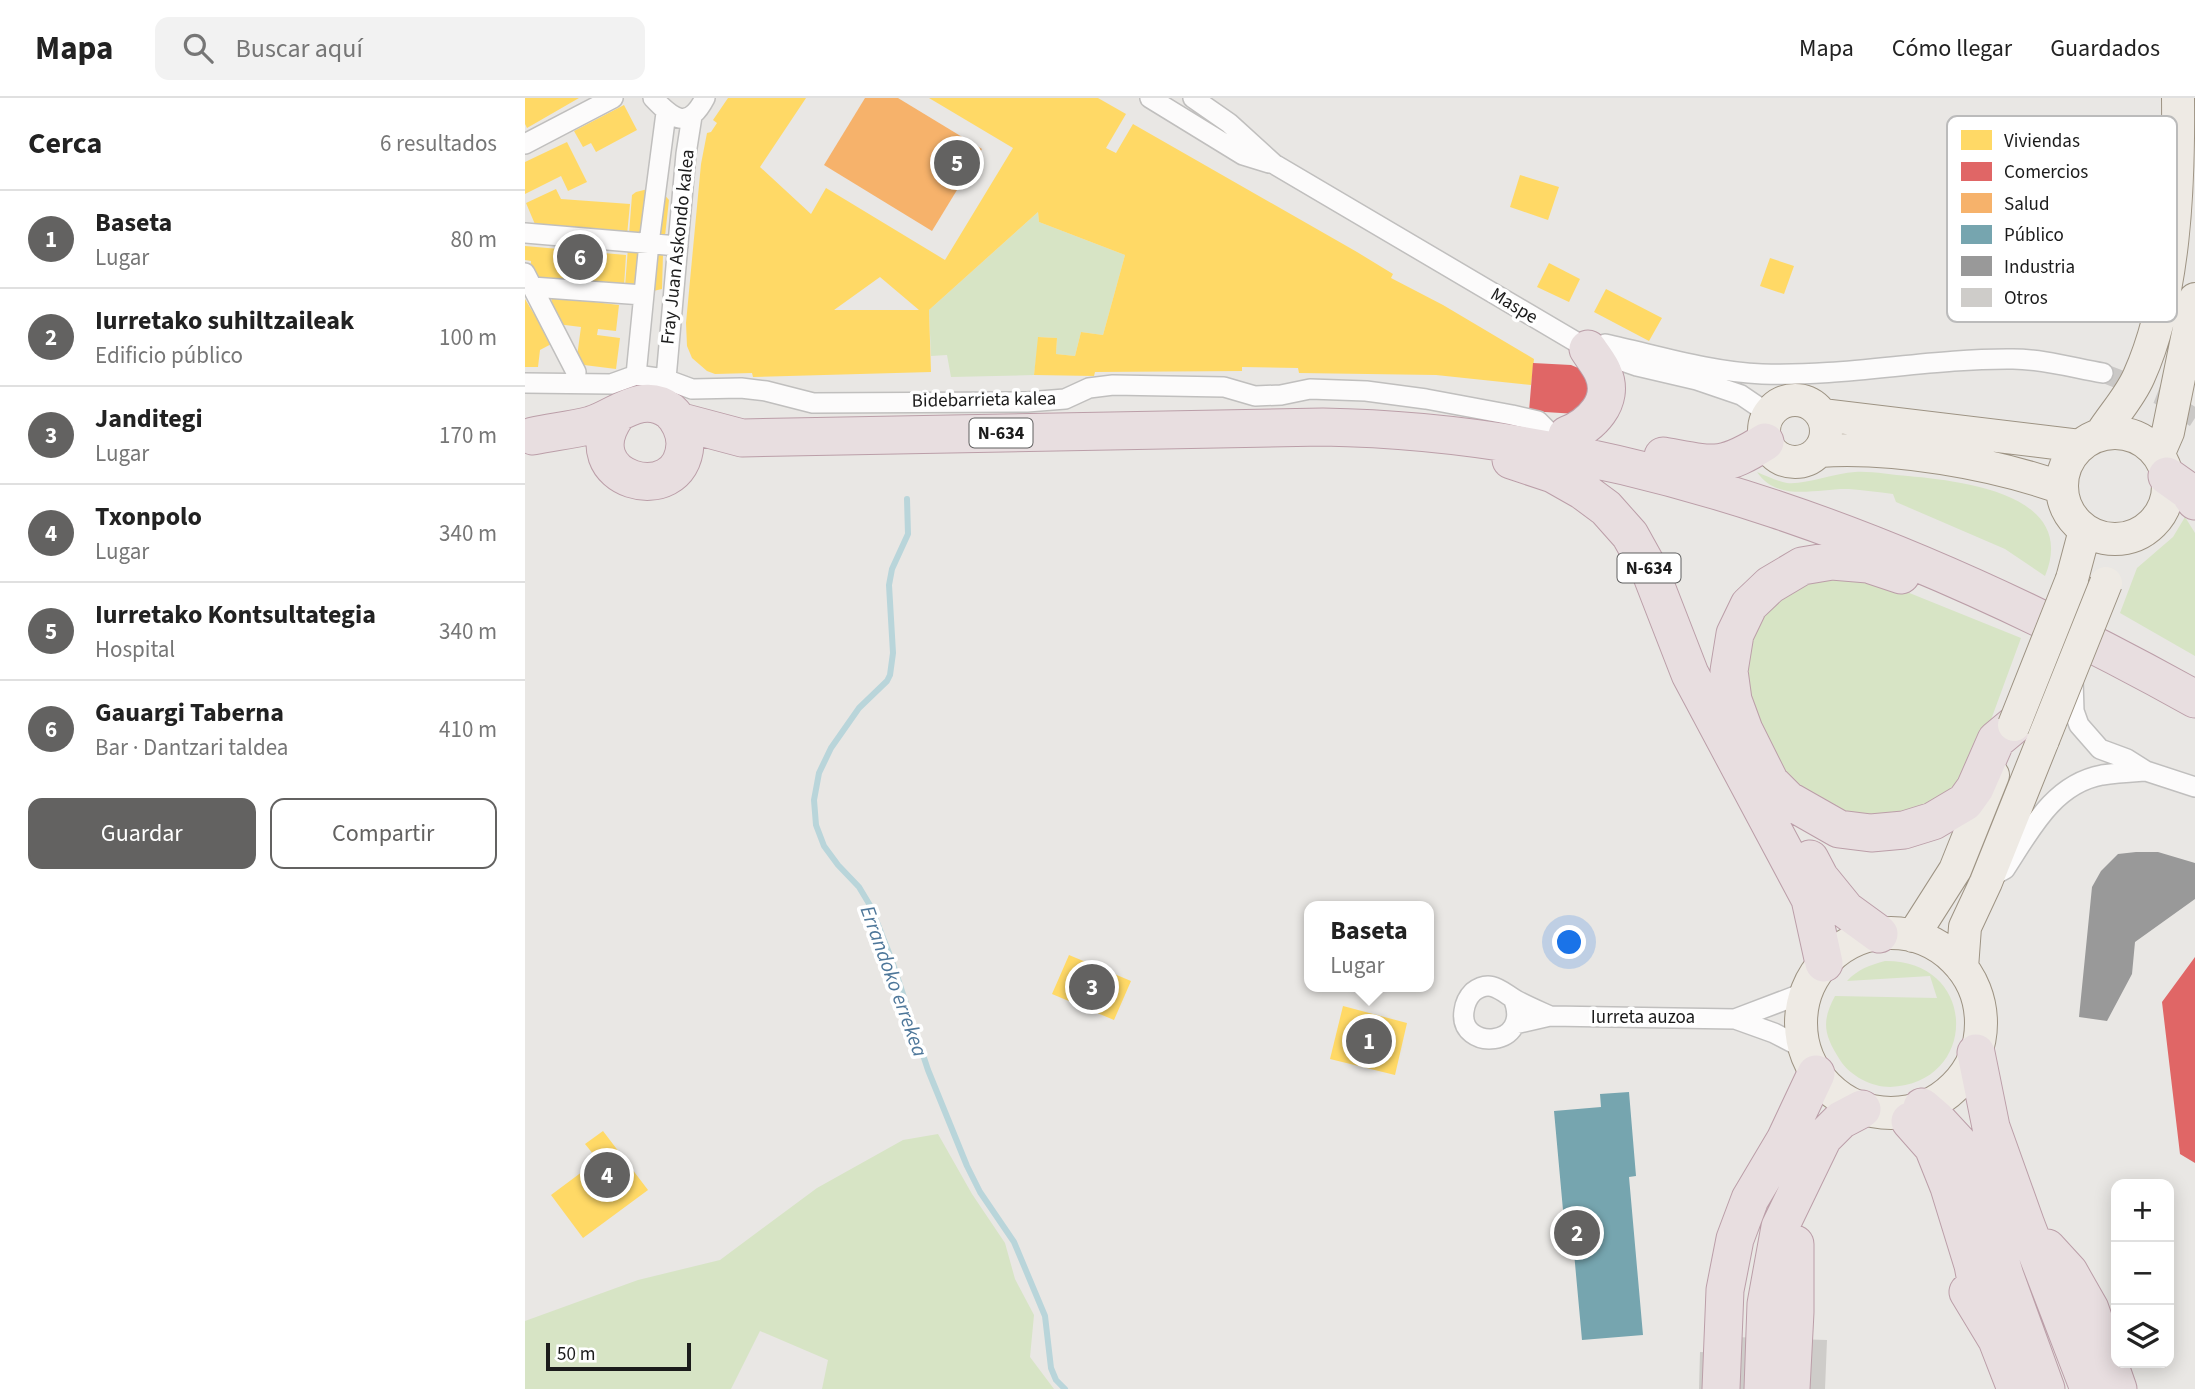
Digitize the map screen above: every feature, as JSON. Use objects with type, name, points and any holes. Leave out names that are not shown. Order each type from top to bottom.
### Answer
[{"type":"highway","points":[[1558,433],[1580,430],[1592,421],[1603,407],[1605,376],[1576,342]]},
{"type":"highway","points":[[630,393],[642,403],[671,404],[742,438]]},
{"type":"highway","points":[[529,435],[592,425],[630,393]]},
{"type":"highway","points":[[612,466],[605,446],[605,435],[630,393]]},
{"type":"highway","points":[[529,435],[581,452],[612,466],[630,480],[654,482],[675,469],[682,458],[685,445],[683,432],[671,404]]},
{"type":"highway","points":[[1423,431],[1460,421],[1484,422],[1558,433],[1649,454],[1705,463],[1724,463],[1740,458],[1767,428]]},
{"type":"highway","name":"Bidebarrieta kalea","points":[[742,438],[1261,428],[1366,427],[1423,431]]},
{"type":"highway","name":"N-634","points":[[1261,428],[1459,449],[1510,460],[1553,474],[1583,491],[1606,509],[1630,535],[1650,571],[1690,674],[1810,899],[1815,977]]},
{"type":"highway","name":"N-634","points":[[1423,431],[1523,443],[1615,462],[1709,488],[1860,538],[2005,600],[2190,696]]},
{"type":"highway","points":[[682,458],[742,438]]},
{"type":"highway","points":[[2163,465],[2195,502]]},
{"type":"highway","points":[[1896,935],[1846,910],[1820,878],[1744,730],[1733,700],[1729,671],[1735,634],[1749,605],[1770,585],[1802,566],[1832,561],[1868,564],[1918,580],[2107,667],[2190,696]]},
{"type":"highway","points":[[1770,782],[1788,800],[1839,829],[1871,833],[1904,830],[1933,821],[1965,802],[1975,788],[1996,740],[2029,733]]},
{"type":"highway","points":[[1976,1052],[1991,1127],[2089,1389]]},
{"type":"highway","points":[[1708,1389],[1710,1316],[1721,1244],[1730,1217],[1754,1173],[1789,1119],[1807,1075]]},
{"type":"highway","points":[[1721,1389],[1725,1290],[1735,1238],[1807,1075]]},
{"type":"highway","points":[[1731,1389],[1734,1297],[1743,1255],[1753,1218],[1790,1146],[1807,1075]]},
{"type":"highway","points":[[1763,1389],[1766,1304],[1780,1227],[1823,1138],[1841,1120],[1862,1109]]},
{"type":"highway","points":[[1912,1110],[1933,1147],[1950,1192],[1973,1265],[1982,1314],[1997,1340],[2016,1389]]},
{"type":"highway","points":[[1912,1110],[1937,1120],[1962,1147],[2046,1389]]},
{"type":"highway","points":[[1749,1389],[1757,1276],[1763,1252],[1783,1209],[1807,1170]]},
{"type":"highway","points":[[1777,1389],[1786,1237],[1807,1170]]},
{"type":"highway","points":[[1791,1389],[1795,1312],[1793,1254],[1807,1170]]},
{"type":"highway","points":[[1805,1389],[1807,1170]]},
{"type":"highway","points":[[2031,1239],[2053,1327],[2074,1389]]},
{"type":"highway","points":[[2031,1239],[2077,1312],[2103,1389]]},
{"type":"highway","points":[[2031,1239],[2069,1272],[2090,1308],[2117,1389]]},
{"type":"highway","points":[[2005,1276],[2003,1293],[2011,1331],[2033,1389]]},
{"type":"highway","points":[[2005,1276],[2028,1306],[2059,1389]]},
{"type":"main road","points":[[2177,169],[2178,98]]},
{"type":"main road","points":[[2156,322],[2139,378],[2091,440],[2070,458],[2063,472],[2061,488],[2069,512],[2085,530],[2100,537],[2116,539],[2132,536],[2157,519],[2164,506],[2168,491],[2163,465],[2195,299]]},
{"type":"main road","points":[[1800,400],[1809,403],[1822,415],[1826,434],[1819,451],[1804,462],[1785,461],[1777,457],[1767,428],[1783,402],[1800,400]]},
{"type":"main road","points":[[1822,415],[2091,440],[2117,433],[2133,436],[2147,444],[2163,465]]},
{"type":"main road","points":[[1819,451],[1843,450],[1927,457],[1999,468],[2061,488]]},
{"type":"main road","points":[[1962,968],[1965,927],[1986,882],[2085,530]]},
{"type":"main road","points":[[1896,935],[1955,870],[2029,733],[2072,672],[2106,583],[2132,536]]},
{"type":"main road","points":[[1896,935],[1940,947],[1962,968],[1976,994],[1981,1023],[1976,1052],[1964,1076],[1945,1095],[1912,1110],[1882,1113],[1862,1109],[1844,1100],[1807,1075],[1800,1019],[1815,977],[1839,949],[1859,939],[1896,935]]},
{"type":"street","points":[[525,144],[613,98]]},
{"type":"street","points":[[653,98],[666,113],[679,119],[698,112],[705,98]]},
{"type":"street","name":"Maspe","points":[[1150,98],[1243,155],[1274,164]]},
{"type":"street","name":"Maspe","points":[[1193,98],[1229,123],[1274,164],[1576,342],[1637,366],[1697,380],[1741,395],[1767,428]]},
{"type":"street","name":"Fray Juan Askondo kalea","points":[[630,393],[666,113]]},
{"type":"street","name":"Fray Juan Askondo kalea","points":[[671,404],[678,246],[692,116]]},
{"type":"street","points":[[525,233],[678,246]]},
{"type":"street","points":[[529,280],[643,295]]},
{"type":"street","points":[[529,280],[576,372]]},
{"type":"street","points":[[1576,342],[1760,374],[1802,374],[1969,360],[2016,359],[2103,373]]},
{"type":"street","points":[[525,383],[611,384],[630,393]]},
{"type":"street","name":"Bidebarrieta kalea","points":[[671,404],[691,389],[741,388],[766,391],[813,403],[1027,402],[1065,399],[1089,388],[1112,385],[1224,387],[1255,396],[1281,395],[1310,389],[1366,391],[1426,398],[1538,421],[1558,433]]},
{"type":"street","points":[[2072,672],[2074,711],[2079,725],[2101,749],[2127,759],[2146,771],[2195,787]]},
{"type":"street","points":[[1986,882],[2005,869],[2045,807],[2068,789],[2099,775],[2146,771]]},
{"type":"street","points":[[1735,1019],[1815,977]]},
{"type":"street","points":[[1481,988],[1499,988],[1550,1016],[1515,1024],[1503,1037],[1486,1040],[1471,1032],[1463,1016],[1467,999],[1481,988]]},
{"type":"street","points":[[1513,998],[1517,1007],[1515,1024]]},
{"type":"street","name":"Iurreta auzoa","points":[[1550,1016],[1735,1019]]},
{"type":"street","points":[[1735,1019],[1774,1033],[1807,1075]]},
{"type":"green space","points":[[1038,212],[1039,222],[1125,255],[1103,335],[1081,332],[1075,356],[1056,354],[1057,338],[1039,337],[1034,375],[951,377],[947,355],[931,356],[929,310]]},
{"type":"green space","points":[[1757,472],[1787,483],[1861,472],[1931,478],[1984,488],[2009,497],[2031,510],[2046,526],[2051,548],[2045,576],[2005,549],[1896,502],[1893,494],[1849,489],[1787,491],[1766,482]]},
{"type":"green space","points":[[2185,517],[2195,533],[2195,656],[2120,613],[2137,568],[2173,537]]},
{"type":"green space","points":[[1847,576],[1902,590],[2021,638],[1970,777],[1955,800],[1861,821],[1805,799],[1765,750],[1740,653],[1761,620],[1781,598],[1808,584]]},
{"type":"green space","points":[[1885,961],[1916,966],[1938,980],[1951,1000],[1956,1022],[1952,1046],[1940,1066],[1919,1081],[1890,1087],[1869,1083],[1849,1071],[1835,1051],[1826,1028],[1828,1013],[1835,996],[1937,998],[1930,976],[1847,981],[1864,968]]},
{"type":"green space","points":[[938,1134],[972,1194],[1005,1243],[1015,1279],[1034,1315],[1030,1357],[1054,1389],[822,1389],[828,1360],[760,1331],[731,1389],[525,1389],[525,1321],[638,1280],[720,1260],[817,1188],[903,1140]]},
{"type":"building: Viviendas","points":[[525,98],[579,98],[527,128]]},
{"type":"building: Viviendas","points":[[728,98],[806,98],[760,167],[811,214],[826,188],[945,260],[1013,148],[929,98],[1098,98],[1126,114],[1106,148],[1116,153],[1133,124],[1357,252],[1393,274],[1391,278],[1443,305],[1534,359],[1531,385],[1436,375],[1299,373],[1298,368],[1242,367],[1242,371],[1095,372],[1094,376],[1034,375],[1038,337],[1057,338],[1056,354],[1075,356],[1081,332],[1103,335],[1125,255],[1039,222],[1038,212],[929,310],[931,372],[753,377],[752,373],[715,374],[707,371],[692,358],[687,346],[686,323],[701,164],[707,133],[711,132],[717,123],[713,120]],"holes":[[[880,277],[919,310],[834,310]]]},
{"type":"building: Viviendas","points":[[624,105],[637,130],[596,152],[591,143],[583,147],[574,131]]},
{"type":"building: Viviendas","points":[[567,142],[587,182],[568,191],[561,176],[525,194],[525,162]]},
{"type":"building: Viviendas","points":[[1520,175],[1559,187],[1548,220],[1510,207]]},
{"type":"building: Viviendas","points":[[556,189],[561,199],[630,204],[627,235],[537,229],[526,203]]},
{"type":"building: Viviendas","points":[[648,189],[662,192],[669,200],[662,289],[649,292],[625,287],[632,195]]},
{"type":"building: Viviendas","points":[[525,246],[626,255],[624,286],[530,277],[531,261],[525,260]]},
{"type":"building: Viviendas","points":[[1770,258],[1794,266],[1784,294],[1760,286]]},
{"type":"building: Viviendas","points":[[1549,263],[1580,279],[1569,302],[1537,287]]},
{"type":"building: Viviendas","points":[[1606,289],[1662,318],[1649,341],[1594,312]]},
{"type":"building: Viviendas","points":[[552,297],[619,305],[616,331],[598,329],[597,335],[620,338],[616,369],[576,364],[581,327],[557,324],[558,314],[550,313]]},
{"type":"building: Viviendas","points":[[525,299],[534,314],[537,312],[555,342],[540,350],[538,367],[525,367]]},
{"type":"building: Viviendas","points":[[1069,955],[1131,981],[1114,1020],[1052,994]]},
{"type":"building: Viviendas","points":[[1343,1006],[1407,1023],[1395,1075],[1330,1059]]},
{"type":"building: Viviendas","points":[[603,1131],[648,1190],[583,1238],[551,1195],[598,1160],[585,1144]]},
{"type":"building: Comercios","points":[[1533,363],[1571,365],[1588,372],[1594,382],[1577,414],[1529,411]]},
{"type":"building: Comercios","points":[[2195,957],[2195,1163],[2180,1154],[2162,1002]]},
{"type":"building: Salud","points":[[865,98],[898,98],[982,149],[932,231],[824,165]]},
{"type":"building: Público","points":[[1629,1092],[1636,1176],[1629,1177],[1643,1335],[1582,1340],[1570,1209],[1563,1210],[1554,1111],[1601,1107],[1600,1094]]},
{"type":"building: Industria","points":[[2158,852],[2195,863],[2195,899],[2135,942],[2132,974],[2107,1021],[2079,1017],[2092,887],[2101,871],[2118,854]]},
{"type":"building: Otros","points":[[1733,1337],[1827,1340],[1825,1389],[1699,1389],[1700,1352],[1732,1353]]},
{"type":"waterway","name":"Errandoko errekea","points":[[907,499],[908,534],[892,569],[889,585],[893,653],[890,675],[859,708],[831,748],[819,773],[814,800],[816,825],[824,846],[859,887],[871,907],[928,1070],[967,1166],[980,1192],[1014,1242],[1045,1316],[1051,1368],[1056,1380],[1065,1389]]},
{"type":"tunnel","points":[[2103,373],[2159,395],[2195,418]]},
{"type":"place","name":"Iurretako Kontsultategia","points":[[957,163]]},
{"type":"place","name":"Gauargi Taberna","points":[[580,257]]},
{"type":"place","name":"Janditegi","points":[[1092,987]]},
{"type":"place","name":"Baseta","points":[[1369,1041]]},
{"type":"place","name":"Txonpolo","points":[[607,1175]]},
{"type":"place","name":"Iurretako suhiltzaileak","points":[[1577,1233]]}]
